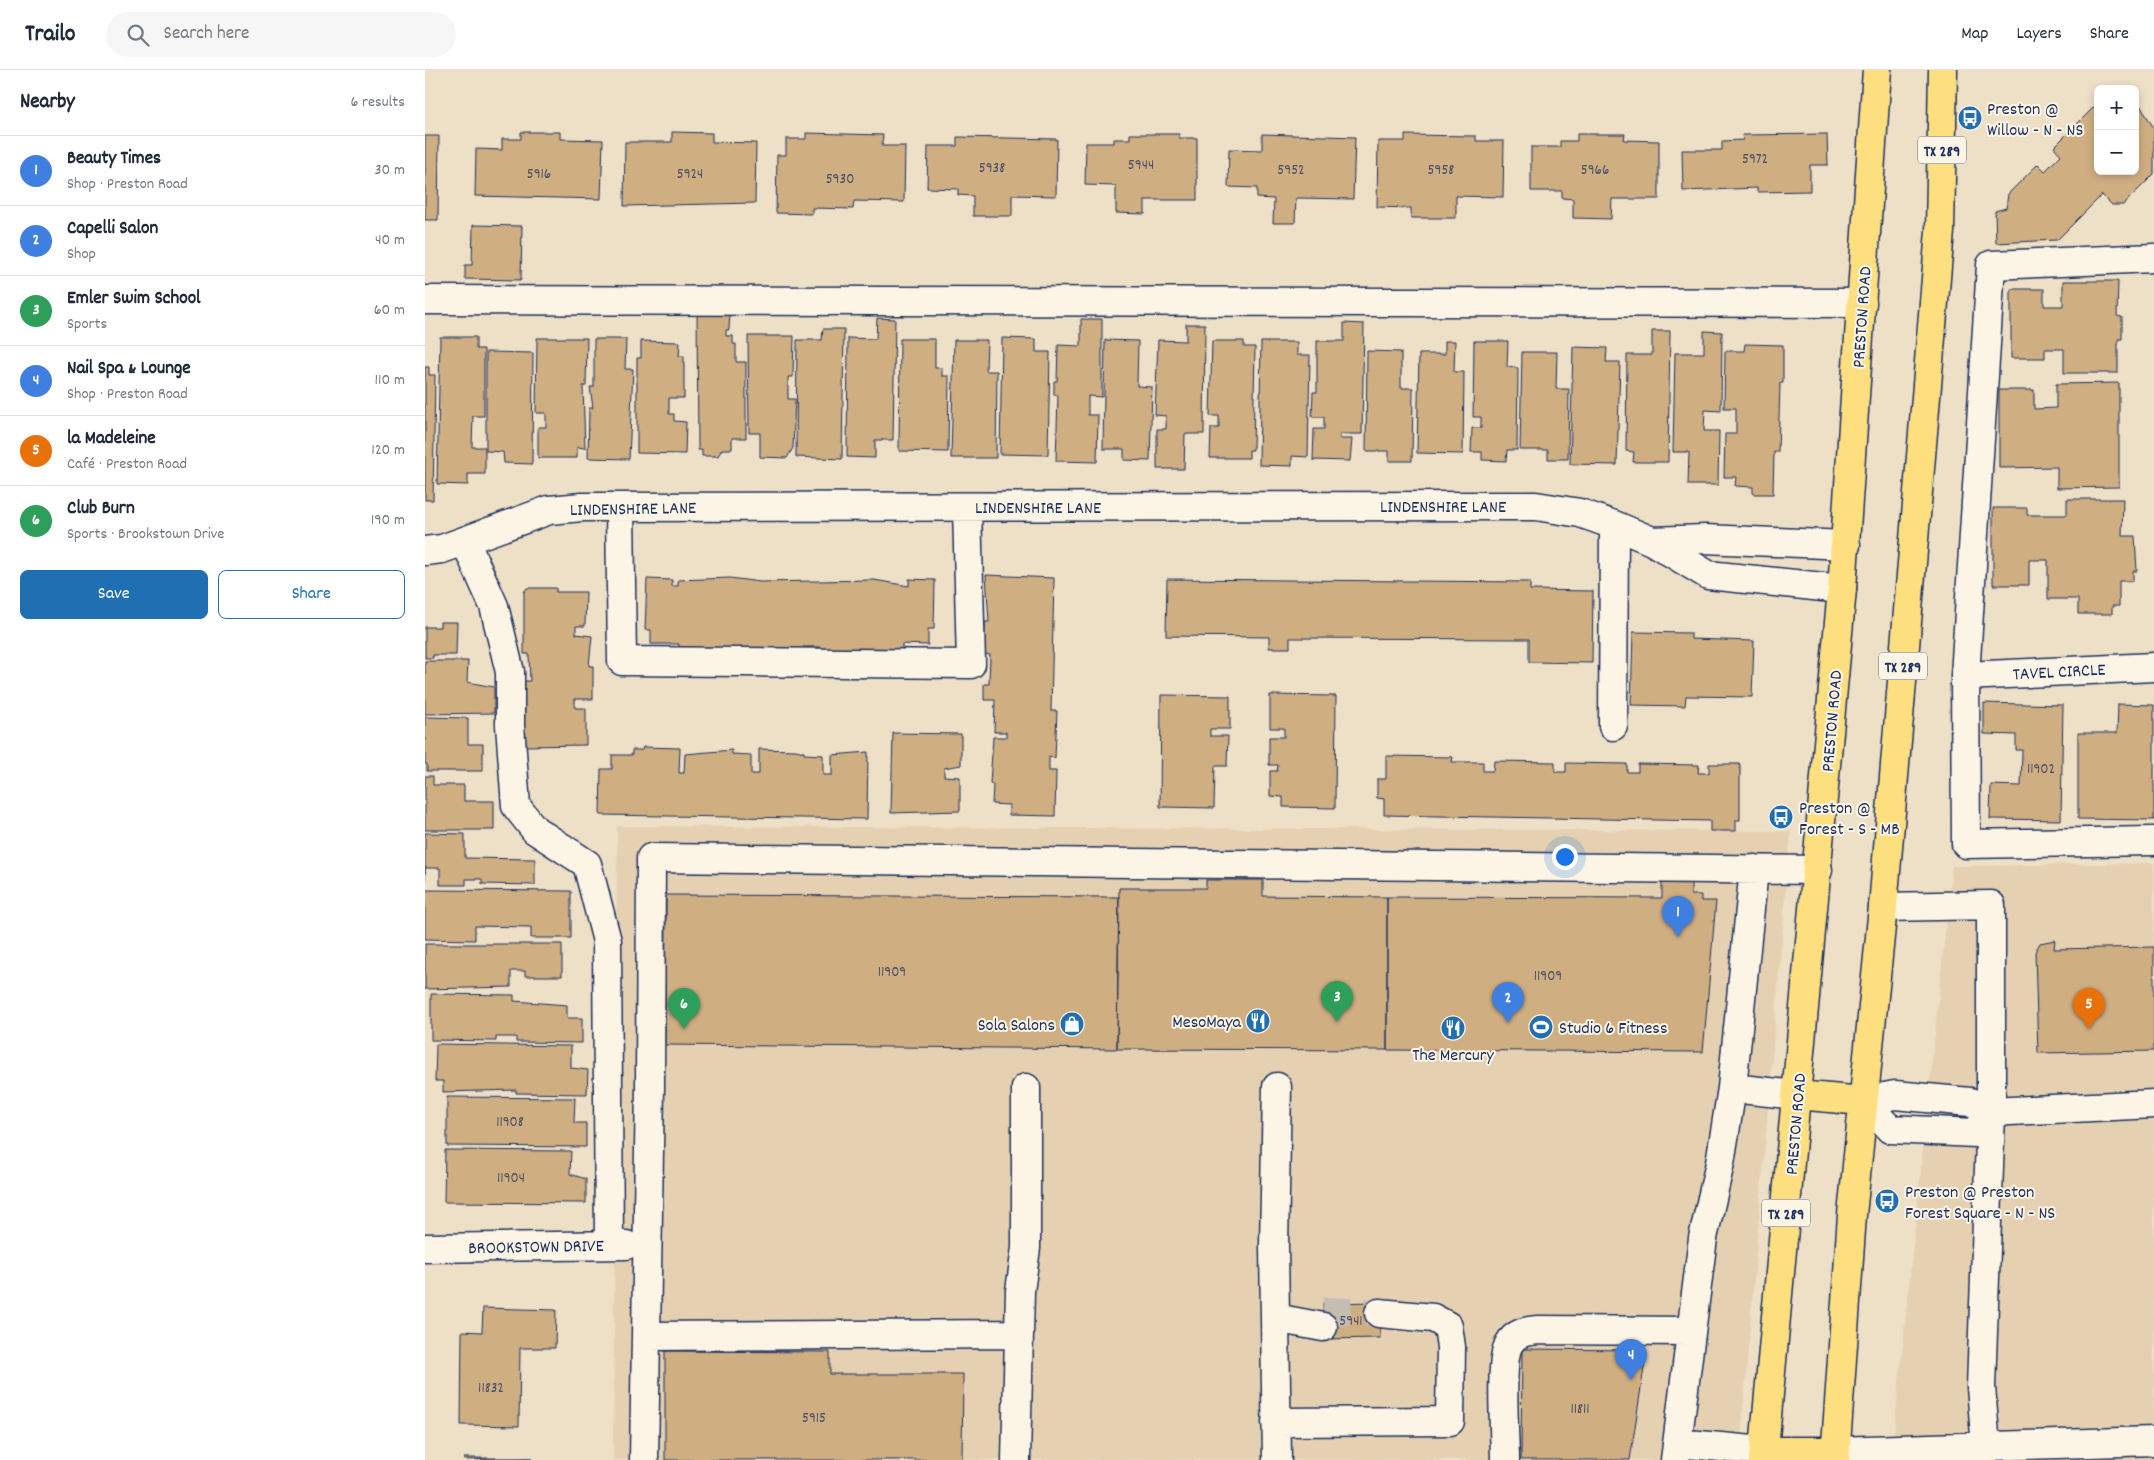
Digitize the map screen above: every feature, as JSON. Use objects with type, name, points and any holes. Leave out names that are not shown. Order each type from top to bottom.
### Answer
[{"type":"main road","name":"PRESTON ROAD","points":[[1763,1456],[1818,870],[1846,545],[1877,70]]},
{"type":"main road","name":"TX 289","points":[[1835,1456],[1852,1215],[1883,907],[1940,231],[1943,70]]},
{"type":"main road","points":[[1797,1095],[1863,1101]]},
{"type":"main road","points":[[1763,1456],[1835,1456]]},
{"type":"street","points":[[2154,258],[1991,265],[1965,676],[1966,844],[2154,841]]},
{"type":"street","points":[[425,300],[1862,303]]},
{"type":"street","name":"LINDENSHIRE LANE","points":[[425,551],[442,549],[549,510],[581,507],[1535,506],[1580,513],[1614,525],[1652,542],[1708,575],[1842,589]]},
{"type":"street","points":[[620,507],[621,661],[971,664],[967,507]]},
{"type":"street","points":[[1613,726],[1614,525]]},
{"type":"street","name":"LINDENSHIRE LANE","points":[[1652,542],[1705,539],[1846,545]]},
{"type":"street","points":[[465,541],[494,606],[510,672],[510,726],[517,806],[535,830],[587,864],[607,941],[609,1245]]},
{"type":"street","name":"TAVEL CIRCLE","points":[[1965,676],[2154,667]]},
{"type":"street","points":[[644,1460],[651,858],[1818,870]]},
{"type":"street","points":[[1754,869],[1732,1088],[1720,1163],[1703,1238],[1676,1451],[1763,1456]]},
{"type":"street","points":[[1883,907],[1991,905],[1991,1112],[1981,1387],[1984,1453]]},
{"type":"street","points":[[1277,1087],[1275,1318],[1277,1460]]},
{"type":"street","points":[[1016,1460],[1020,1291],[1026,1248],[1027,1088]]},
{"type":"street","points":[[1732,1088],[1797,1095]]},
{"type":"street","points":[[1863,1101],[1890,1129],[1976,1133],[1991,1112]]},
{"type":"street","points":[[1991,1112],[2154,1104]]},
{"type":"street","name":"BROOKSTOWN DRIVE","points":[[425,1248],[647,1245]]},
{"type":"street","points":[[1275,1318],[1323,1319]]},
{"type":"street","points":[[1276,1422],[1450,1421],[1451,1347],[1449,1326],[1433,1318],[1379,1320]]},
{"type":"street","points":[[1505,1460],[1504,1364],[1508,1345],[1521,1332],[1538,1330],[1691,1330]]},
{"type":"street","points":[[646,1336],[1019,1334]]},
{"type":"street","points":[[1835,1456],[1984,1453],[2154,1441]]},
{"type":"shaded area","points":[[617,826],[1791,831],[1739,1460],[613,1460]]},
{"type":"shaded area","points":[[2154,863],[2154,1460],[1891,1460],[1952,866]]},
{"type":"building","points":[[2139,104],[2154,128],[2154,174],[2123,205],[2112,205],[2102,195],[2057,240],[1996,243],[1995,211],[2006,208],[2008,194],[2038,164],[2045,171],[2061,155],[2054,147],[2094,107],[2094,175],[2139,175]]},
{"type":"building","points":[[521,132],[560,132],[560,139],[603,140],[601,199],[475,196],[476,149],[502,150],[502,139],[521,139]]},
{"type":"building","points":[[672,132],[712,133],[712,142],[756,143],[755,203],[624,206],[625,142],[672,142]]},
{"type":"building","points":[[806,133],[883,135],[882,146],[905,146],[904,202],[854,201],[853,209],[812,208],[812,214],[776,213],[777,155],[786,155],[786,139],[806,139]]},
{"type":"building","points":[[1130,134],[1179,134],[1179,138],[1197,138],[1197,200],[1145,200],[1145,214],[1116,213],[1116,186],[1085,185],[1086,143],[1114,143],[1114,139],[1130,139]]},
{"type":"building","points":[[1262,134],[1355,137],[1353,199],[1296,198],[1295,223],[1273,223],[1274,199],[1257,198],[1257,188],[1228,187],[1229,149],[1262,150]]},
{"type":"building","points":[[1577,134],[1625,134],[1624,140],[1659,141],[1659,199],[1612,199],[1611,219],[1573,218],[1573,199],[1562,198],[1562,191],[1531,191],[1531,147],[1560,147],[1560,141],[1577,141]]},
{"type":"building","points":[[1827,134],[1828,165],[1810,165],[1810,191],[1757,192],[1757,188],[1683,191],[1682,150],[1722,150],[1722,141],[1743,140],[1742,135]]},
{"type":"building","points":[[1405,135],[1476,136],[1476,141],[1504,141],[1503,197],[1456,196],[1456,218],[1411,218],[1411,208],[1377,207],[1378,141],[1405,141]]},
{"type":"building","points":[[425,136],[439,136],[438,220],[425,220]]},
{"type":"building","points":[[957,137],[1057,139],[1056,196],[1012,195],[1012,216],[973,216],[973,196],[958,195],[958,189],[927,188],[928,146],[957,146]]},
{"type":"building","points":[[473,225],[522,226],[521,280],[465,279],[465,265],[472,265]]},
{"type":"building","points":[[2063,281],[2118,281],[2117,316],[2122,317],[2122,339],[2118,339],[2118,373],[2064,373],[2064,349],[2045,349],[2045,358],[2011,358],[2011,289],[2044,289],[2044,306],[2063,306]]},
{"type":"building","points":[[697,310],[730,310],[729,330],[726,330],[726,336],[733,336],[733,344],[736,344],[736,362],[746,362],[746,438],[732,438],[732,449],[722,449],[718,456],[702,456],[702,450],[698,450]]},
{"type":"building","points":[[877,318],[895,319],[893,440],[875,440],[875,458],[847,457],[848,338],[876,339]]},
{"type":"building","points":[[1081,319],[1102,319],[1102,397],[1088,396],[1088,415],[1098,415],[1097,462],[1056,461],[1058,395],[1054,395],[1054,381],[1057,381],[1058,345],[1081,346]]},
{"type":"building","points":[[1344,323],[1364,324],[1362,434],[1340,434],[1340,439],[1352,439],[1350,461],[1313,460],[1314,429],[1324,429],[1324,417],[1312,417],[1313,392],[1317,392],[1317,341],[1344,341]]},
{"type":"building","points":[[1186,324],[1205,324],[1204,434],[1185,434],[1184,469],[1157,469],[1157,429],[1166,429],[1166,416],[1155,415],[1158,340],[1186,341]]},
{"type":"building","points":[[823,329],[844,329],[842,459],[796,457],[797,340],[822,340]]},
{"type":"building","points":[[1652,331],[1670,331],[1668,462],[1633,462],[1634,452],[1626,451],[1627,355],[1652,355]]},
{"type":"building","points":[[1704,331],[1722,332],[1721,411],[1705,410],[1704,431],[1719,431],[1718,485],[1688,485],[1689,452],[1673,452],[1675,353],[1704,353]]},
{"type":"building","points":[[748,336],[794,336],[793,377],[788,377],[788,399],[795,399],[793,448],[787,458],[760,457],[760,433],[749,433]]},
{"type":"building","points":[[440,337],[476,337],[476,349],[484,349],[484,416],[473,416],[472,447],[485,447],[485,474],[468,474],[468,485],[437,484]]},
{"type":"building","points":[[537,338],[587,338],[586,386],[583,386],[585,448],[577,447],[577,458],[538,458],[538,427],[546,427],[546,413],[536,413]]},
{"type":"building","points":[[1002,338],[1036,339],[1036,352],[1050,352],[1048,455],[1000,454]]},
{"type":"building","points":[[594,339],[626,339],[625,369],[633,369],[629,459],[588,458],[589,408],[593,408],[590,387],[594,387]]},
{"type":"building","points":[[900,339],[935,339],[935,368],[942,368],[942,376],[949,376],[948,452],[899,451]]},
{"type":"building","points":[[954,340],[987,340],[986,371],[997,371],[996,458],[951,458]]},
{"type":"building","points":[[1105,340],[1138,341],[1137,386],[1152,387],[1150,461],[1124,460],[1124,449],[1103,449]]},
{"type":"building","points":[[641,341],[680,342],[679,356],[684,356],[684,398],[669,398],[669,414],[674,414],[674,421],[686,422],[685,454],[637,453],[637,358],[641,358]]},
{"type":"building","points":[[1212,341],[1244,341],[1244,347],[1255,347],[1253,450],[1249,450],[1249,458],[1210,458],[1211,428],[1219,428],[1219,416],[1210,416]]},
{"type":"building","points":[[1445,341],[1455,341],[1454,372],[1464,372],[1463,454],[1417,453],[1419,354],[1445,354]]},
{"type":"building","points":[[1474,341],[1508,341],[1507,367],[1518,368],[1517,450],[1507,450],[1506,461],[1482,460],[1482,452],[1471,452],[1472,428],[1481,428],[1481,417],[1473,417]]},
{"type":"building","points":[[1261,342],[1297,342],[1297,355],[1310,355],[1308,457],[1292,456],[1292,466],[1259,465]]},
{"type":"building","points":[[1745,344],[1783,345],[1783,383],[1780,383],[1778,452],[1774,452],[1773,494],[1753,494],[1753,487],[1735,486],[1736,477],[1724,477],[1725,434],[1736,434],[1736,408],[1724,408],[1725,351],[1744,351]]},
{"type":"building","points":[[1573,347],[1607,348],[1606,362],[1620,362],[1617,465],[1570,464]]},
{"type":"building","points":[[1367,351],[1401,352],[1401,388],[1413,388],[1412,461],[1389,461],[1389,451],[1366,451]]},
{"type":"building","points":[[486,352],[533,353],[532,464],[504,463],[503,452],[486,451]]},
{"type":"building","points":[[1522,352],[1557,352],[1556,389],[1569,389],[1568,459],[1548,459],[1548,450],[1520,450]]},
{"type":"building","points":[[425,367],[429,367],[429,375],[435,375],[433,500],[425,500]]},
{"type":"building","points":[[2119,383],[2119,487],[2057,488],[2057,467],[1999,468],[1999,390],[2034,390],[2034,409],[2056,408],[2056,384]]},
{"type":"building","points":[[2067,499],[2123,499],[2122,536],[2135,536],[2137,571],[2133,571],[2133,581],[2119,581],[2119,606],[2112,606],[2112,614],[2078,614],[2078,599],[2048,599],[2048,560],[2029,560],[2029,585],[1993,585],[1993,508],[2027,508],[2027,515],[2067,515]]},
{"type":"building","points":[[986,575],[1054,578],[1051,711],[1057,711],[1055,758],[1049,757],[1049,771],[1056,771],[1055,816],[1009,815],[1009,805],[992,804],[993,784],[990,784],[993,737],[1006,737],[1006,732],[994,732],[995,700],[984,700],[984,684],[989,684],[990,655],[984,654],[985,622],[989,622]]},
{"type":"building","points":[[730,578],[760,582],[874,580],[909,586],[909,579],[935,580],[934,629],[928,629],[928,645],[902,644],[902,655],[866,654],[866,649],[822,651],[822,647],[803,647],[803,652],[679,651],[679,644],[651,644],[651,630],[645,630],[647,579],[672,580],[672,586],[678,586],[678,580]]},
{"type":"building","points":[[1167,579],[1530,582],[1530,590],[1593,591],[1592,663],[1529,662],[1529,639],[1290,638],[1290,648],[1269,648],[1269,637],[1166,636]]},
{"type":"building","points":[[527,588],[556,588],[556,592],[586,592],[585,626],[576,626],[576,634],[592,636],[589,666],[593,666],[593,699],[575,699],[575,708],[586,708],[586,745],[526,746],[526,742],[523,742],[523,681],[530,681],[529,654],[524,654],[524,592]]},
{"type":"building","points":[[440,622],[457,622],[456,655],[433,655],[433,658],[425,658],[425,627],[440,627]]},
{"type":"building","points":[[1633,632],[1691,633],[1691,639],[1754,641],[1752,697],[1686,696],[1685,706],[1631,705]]},
{"type":"building","points":[[425,661],[468,661],[467,682],[494,687],[494,713],[425,714]]},
{"type":"building","points":[[1161,695],[1230,696],[1230,729],[1210,729],[1210,736],[1228,736],[1227,766],[1215,766],[1214,808],[1160,807]]},
{"type":"building","points":[[1270,695],[1336,696],[1335,808],[1283,807],[1283,797],[1270,796],[1270,771],[1277,771],[1278,765],[1269,765],[1269,737],[1284,737],[1284,728],[1270,728]]},
{"type":"building","points":[[1984,703],[2063,705],[2061,820],[1990,819],[1991,785],[2021,786],[2022,750],[2016,750],[2016,735],[1984,734]]},
{"type":"building","points":[[2118,704],[2154,705],[2154,820],[2078,819],[2078,733],[2117,733]]},
{"type":"building","points":[[425,717],[468,718],[468,744],[483,744],[483,771],[427,771],[427,764],[425,764]]},
{"type":"building","points":[[893,733],[961,734],[961,765],[944,768],[944,776],[960,777],[960,811],[891,813]]},
{"type":"building","points":[[643,747],[680,748],[679,773],[684,773],[685,754],[732,750],[732,754],[751,755],[751,774],[759,774],[759,749],[796,750],[804,752],[804,754],[823,755],[823,775],[832,775],[832,755],[868,752],[867,819],[600,815],[601,769],[612,769],[612,755],[632,755],[632,750],[642,750]]},
{"type":"building","points":[[1386,756],[1453,757],[1452,762],[1483,762],[1483,771],[1493,771],[1494,761],[1555,762],[1555,772],[1566,772],[1566,763],[1627,764],[1627,772],[1638,772],[1638,764],[1699,765],[1698,773],[1709,773],[1709,764],[1740,764],[1740,820],[1736,820],[1736,831],[1710,831],[1710,821],[1384,815],[1384,799],[1377,798],[1377,779],[1386,779]]},
{"type":"building","points":[[425,776],[433,776],[433,785],[464,785],[464,801],[494,801],[494,830],[425,830]]},
{"type":"building","points":[[425,833],[465,834],[465,858],[535,859],[535,885],[482,884],[482,879],[466,879],[466,885],[440,885],[440,868],[425,868]]},
{"type":"building","points":[[1206,880],[1263,880],[1263,896],[1387,897],[1387,1050],[1117,1049],[1119,888],[1206,888]]},
{"type":"building","points":[[1662,883],[1691,883],[1691,895],[1701,895],[1701,901],[1716,901],[1703,1052],[1387,1050],[1387,897],[1662,898]]},
{"type":"building","points":[[425,890],[571,891],[571,938],[531,938],[531,927],[475,926],[475,940],[425,939]]},
{"type":"building","points":[[666,895],[1119,897],[1117,1049],[665,1045]]},
{"type":"building","points":[[2055,940],[2054,949],[2154,947],[2154,1051],[2038,1053],[2035,952],[2040,943]]},
{"type":"building","points":[[425,944],[562,944],[562,976],[525,976],[525,971],[511,971],[511,987],[425,989]]},
{"type":"building","points":[[431,994],[514,995],[514,1001],[567,1005],[567,1018],[582,1018],[582,1043],[516,1042],[516,1037],[496,1037],[496,1041],[431,1040]]},
{"type":"building","points":[[436,1044],[571,1046],[571,1068],[588,1070],[587,1094],[516,1093],[516,1090],[443,1092],[443,1081],[435,1081]]},
{"type":"building","points":[[447,1097],[575,1098],[574,1123],[586,1123],[586,1147],[447,1146]]},
{"type":"building","points":[[445,1150],[571,1151],[570,1174],[586,1179],[586,1203],[444,1202]]},
{"type":"building","points":[[1379,1302],[1380,1338],[1324,1339],[1323,1303]]},
{"type":"building","points":[[483,1308],[556,1310],[555,1348],[520,1348],[519,1426],[461,1425],[462,1331],[482,1332]]},
{"type":"building","points":[[1522,1349],[1641,1350],[1641,1355],[1646,1355],[1630,1460],[1521,1460]]},
{"type":"building","points":[[665,1351],[830,1352],[830,1374],[963,1374],[962,1460],[665,1460]]},
{"type":"building","points":[[464,1458],[532,1458],[464,1460]]},
{"type":"tunnel","points":[[1323,1311],[1379,1313]]},
{"type":"place","name":"Preston @ Willow - N - NS","points":[[1970,118]]},
{"type":"place","name":"Preston @ Forest - S - MB","points":[[1781,817]]},
{"type":"place","name":"Beauty Times","points":[[1678,937]]},
{"type":"place","name":"MesoMaya","points":[[1258,1021]]},
{"type":"place","name":"Emler Swim School","points":[[1337,1022]]},
{"type":"place","name":"Capelli Salon","points":[[1508,1023]]},
{"type":"place","name":"Sola Salons","points":[[1072,1024]]},
{"type":"place","name":"Studio 6 Fitness","points":[[1541,1027]]},
{"type":"place","name":"The Mercury","points":[[1453,1028]]},
{"type":"place","name":"Club Burn","points":[[684,1029]]},
{"type":"place","name":"la Madeleine","points":[[2089,1029]]},
{"type":"place","name":"Preston @ Preston Forest Square - N - NS","points":[[1887,1201]]},
{"type":"place","name":"Nail Spa & Lounge","points":[[1631,1380]]}]
